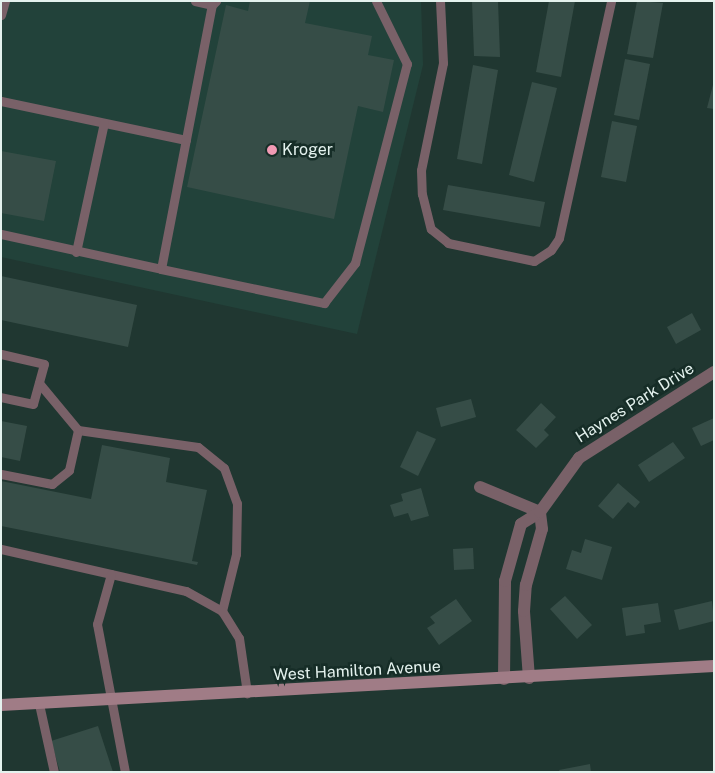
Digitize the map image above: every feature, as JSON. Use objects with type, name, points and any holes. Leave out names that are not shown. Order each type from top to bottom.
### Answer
[{"type":"street","name":"Haynes Park Drive","points":[[504,679],[503,605],[505,581],[521,524],[540,512],[579,458],[714,372]]},
{"type":"street","points":[[480,487],[540,512],[542,529],[526,586],[525,605],[529,678]]},
{"type":"street","points":[[503,605],[525,605]]},
{"type":"street","name":"West Hamilton Avenue","points":[[1,705],[248,694],[714,666]]},
{"type":"lane","points":[[1,15],[5,1]]},
{"type":"lane","points":[[161,269],[214,3],[195,1]]},
{"type":"lane","points":[[1,234],[76,252],[324,303],[354,263],[406,64],[376,1]]},
{"type":"lane","points":[[440,1],[443,64],[421,170],[422,194],[431,230],[448,243],[534,260],[551,250],[559,238],[611,1]]},
{"type":"lane","points":[[1,102],[186,140]]},
{"type":"lane","points":[[76,252],[104,123]]},
{"type":"lane","points":[[1,354],[44,364],[34,404],[1,397]]},
{"type":"lane","points":[[40,383],[78,430],[198,448],[224,468],[237,503],[236,554],[222,611]]},
{"type":"lane","points":[[1,474],[52,484],[68,470],[78,430]]},
{"type":"lane","points":[[1,549],[186,591],[222,611],[239,638],[248,694]]},
{"type":"lane","points":[[111,574],[97,624],[125,772]]},
{"type":"lane","points":[[39,704],[54,772]]},
{"type":"shaded area","points":[[1,1],[421,1],[423,65],[357,334],[1,257]]},
{"type":"building","name":"Kroger","points":[[250,1],[310,1],[305,23],[372,36],[368,55],[394,60],[383,112],[358,106],[334,219],[187,187],[226,5],[248,11]]},
{"type":"building","points":[[472,1],[498,1],[500,57],[474,56]]},
{"type":"building","points":[[549,1],[575,1],[561,77],[536,72]]},
{"type":"building","points":[[637,1],[663,3],[653,58],[627,54]]},
{"type":"building","points":[[625,59],[650,64],[639,120],[614,115]]},
{"type":"building","points":[[473,65],[498,70],[482,164],[457,159]]},
{"type":"building","points":[[714,81],[714,109],[707,108]]},
{"type":"building","points":[[532,82],[557,88],[534,182],[509,175]]},
{"type":"building","points":[[612,121],[637,126],[626,182],[601,177]]},
{"type":"building","points":[[1,151],[56,161],[44,221],[1,213]]},
{"type":"building","points":[[448,185],[545,202],[540,227],[443,210]]},
{"type":"building","points":[[1,276],[137,305],[128,347],[1,320]]},
{"type":"building","points":[[692,313],[701,330],[676,344],[667,327]]},
{"type":"building","points":[[471,399],[476,417],[441,427],[436,408]]},
{"type":"building","points":[[541,403],[556,417],[544,430],[549,435],[536,448],[516,430]]},
{"type":"building","points":[[714,418],[714,440],[701,446],[692,428]]},
{"type":"building","points":[[1,421],[27,426],[20,461],[1,457]]},
{"type":"building","points":[[417,431],[436,439],[418,476],[400,467]]},
{"type":"building","points":[[673,442],[685,458],[649,482],[638,465]]},
{"type":"building","points":[[102,445],[170,458],[166,482],[207,490],[192,561],[198,562],[197,565],[1,526],[1,481],[91,499]]},
{"type":"building","points":[[618,483],[640,502],[635,508],[628,502],[613,519],[598,506]]},
{"type":"building","points":[[421,488],[429,516],[411,521],[408,513],[394,517],[390,505],[403,501],[401,494]]},
{"type":"building","points":[[585,539],[612,547],[602,580],[566,569],[572,550],[581,553]]},
{"type":"building","points":[[473,548],[474,569],[454,570],[453,549]]},
{"type":"building","points":[[565,596],[592,625],[577,639],[550,609]]},
{"type":"building","points":[[456,599],[472,621],[439,645],[427,628],[435,623],[430,617]]},
{"type":"building","points":[[712,601],[714,621],[679,630],[674,610]]},
{"type":"building","points":[[658,603],[661,622],[644,625],[645,633],[626,636],[622,608]]},
{"type":"building","points":[[98,726],[113,772],[60,772],[51,741]]},
{"type":"building","points":[[590,764],[591,772],[560,772],[559,770]]},
{"type":"place","name":"Kroger","points":[[272,150]]}]
